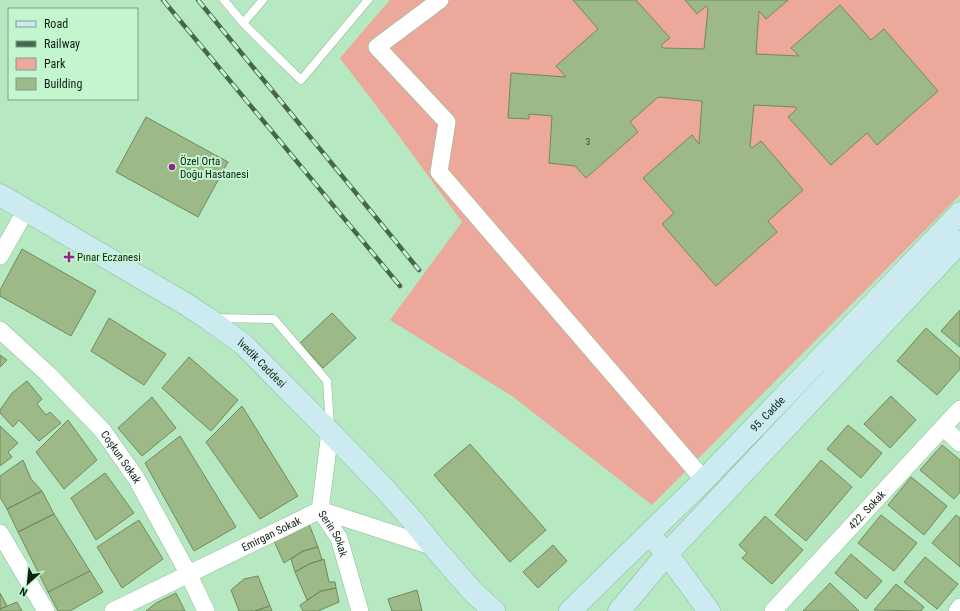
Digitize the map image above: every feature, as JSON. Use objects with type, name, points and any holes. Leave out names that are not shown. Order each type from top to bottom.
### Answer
[{"type":"main road","name":"İvedik Caddesi","points":[[0,195],[207,318],[243,344],[330,432],[413,520],[477,601],[494,611]]},
{"type":"main road","name":"95. Cadde","points":[[570,611],[704,480],[960,213]]},
{"type":"main road","name":"95. Cadde","points":[[619,611],[667,554],[960,242]]},
{"type":"main road","points":[[649,534],[667,554],[709,611]]},
{"type":"street","points":[[440,0],[377,47],[447,122],[439,172],[704,480]]},
{"type":"street","points":[[0,256],[26,210]]},
{"type":"street","name":"Coşkun Sokak","points":[[0,330],[49,375],[103,431],[136,478],[188,573],[206,611]]},
{"type":"street","name":"422. Sokak","points":[[773,611],[960,409]]},
{"type":"street","points":[[943,427],[960,443]]},
{"type":"street","name":"Serin Sokak","points":[[330,432],[320,510],[339,538],[360,611]]},
{"type":"street","points":[[320,510],[434,547]]},
{"type":"street","name":"Emirgan Sokak","points":[[113,611],[188,573],[320,510]]},
{"type":"street","points":[[0,533],[46,611]]},
{"type":"street","points":[[956,611],[960,607]]},
{"type":"lane","points":[[224,0],[243,23],[301,80],[368,0]]},
{"type":"lane","points":[[243,23],[262,0]]},
{"type":"lane","points":[[207,318],[274,320],[327,381],[330,432]]},
{"type":"green space","points":[[390,0],[960,0],[960,195],[652,505],[512,396],[390,320],[462,222],[340,58]]},
{"type":"building","points":[[573,0],[636,0],[670,38],[661,45],[663,48],[704,49],[708,9],[706,6],[697,14],[685,0],[788,0],[766,19],[759,11],[756,54],[799,56],[791,48],[840,5],[871,40],[884,29],[938,91],[877,145],[867,133],[831,165],[788,117],[797,109],[795,107],[754,105],[750,146],[752,148],[761,141],[803,190],[768,221],[777,232],[716,286],[662,224],[674,213],[643,178],[692,135],[699,144],[702,101],[658,97],[630,122],[638,132],[586,178],[575,166],[549,163],[552,116],[529,114],[529,119],[508,118],[511,73],[566,77],[556,66],[598,29]]},
{"type":"building","name":"Özel Orta Doğu Hastanesi","points":[[146,117],[228,162],[198,217],[116,172]]},
{"type":"building","points":[[22,249],[96,291],[71,336],[0,296],[0,290]]},
{"type":"building","points":[[960,310],[960,347],[941,331]]},
{"type":"building","points":[[332,313],[356,338],[323,368],[300,343]]},
{"type":"building","points":[[109,318],[166,354],[144,385],[91,351]]},
{"type":"building","points":[[926,328],[960,358],[960,369],[937,395],[897,361]]},
{"type":"building","points":[[0,355],[7,360],[0,367]]},
{"type":"building","points":[[189,357],[238,400],[211,431],[162,388]]},
{"type":"building","points":[[27,381],[42,399],[37,404],[46,415],[50,412],[61,423],[39,441],[19,420],[13,427],[0,413],[0,410],[12,393]]},
{"type":"building","points":[[891,396],[916,420],[890,448],[864,424]]},
{"type":"building","points":[[152,397],[176,428],[142,456],[118,428]]},
{"type":"building","points":[[242,406],[298,496],[260,519],[206,442]]},
{"type":"building","points":[[68,420],[97,460],[64,489],[36,452]]},
{"type":"building","points":[[848,425],[882,453],[861,478],[827,449]]},
{"type":"building","points":[[0,426],[18,443],[8,452],[12,457],[0,466]]},
{"type":"building","points":[[180,436],[236,527],[194,551],[145,463]]},
{"type":"building","points":[[470,444],[546,530],[510,562],[434,475]]},
{"type":"building","points":[[942,445],[960,460],[960,492],[954,499],[920,470]]},
{"type":"building","points":[[23,460],[31,479],[42,491],[7,509],[0,497],[0,476]]},
{"type":"building","points":[[821,460],[852,487],[806,541],[775,515]]},
{"type":"building","points":[[105,473],[134,513],[96,540],[71,498]]},
{"type":"building","points":[[911,477],[947,506],[924,535],[888,505]]},
{"type":"building","points":[[42,491],[54,514],[18,532],[7,509]]},
{"type":"building","points":[[54,514],[90,571],[48,592],[18,532]]},
{"type":"building","points":[[881,515],[917,543],[894,571],[858,543]]},
{"type":"building","points":[[956,515],[960,518],[960,567],[932,543]]},
{"type":"building","points":[[765,516],[803,550],[772,584],[742,558],[747,553],[739,545]]},
{"type":"building","points":[[139,520],[163,559],[122,588],[97,547]]},
{"type":"building","points":[[309,524],[318,547],[303,551],[284,563],[274,541]]},
{"type":"building","points":[[553,545],[567,561],[538,588],[523,572]]},
{"type":"building","points":[[318,547],[322,560],[309,564],[295,572],[291,559],[303,551]]},
{"type":"building","points":[[851,554],[882,581],[866,599],[835,573]]},
{"type":"building","points":[[925,557],[958,584],[937,609],[904,582]]},
{"type":"building","points":[[324,559],[329,582],[335,582],[336,588],[321,591],[307,600],[295,572],[309,564]]},
{"type":"building","points":[[90,571],[103,592],[70,611],[58,611],[48,592]]},
{"type":"building","points":[[258,576],[270,606],[255,611],[239,611],[231,590],[244,579]]},
{"type":"building","points":[[830,583],[859,611],[803,611]]},
{"type":"building","points":[[896,584],[924,607],[921,611],[874,610]]},
{"type":"building","points":[[336,588],[339,602],[318,611],[303,611],[300,605],[321,591]]},
{"type":"building","points":[[417,590],[422,611],[392,611],[388,599]]},
{"type":"building","points":[[0,593],[7,606],[0,609]]},
{"type":"building","points":[[176,593],[185,611],[146,611],[156,603]]},
{"type":"building","points":[[17,602],[22,611],[0,611],[0,609]]},
{"type":"building","points":[[270,606],[272,611],[255,611],[257,610]]},
{"type":"railway","points":[[163,0],[400,286]]},
{"type":"railway","points":[[198,0],[419,270]]},
{"type":"place","name":"Özel Orta Doğu Hastanesi","points":[[172,167]]},
{"type":"place","name":"Pınar Eczanesi","points":[[69,257]]}]
